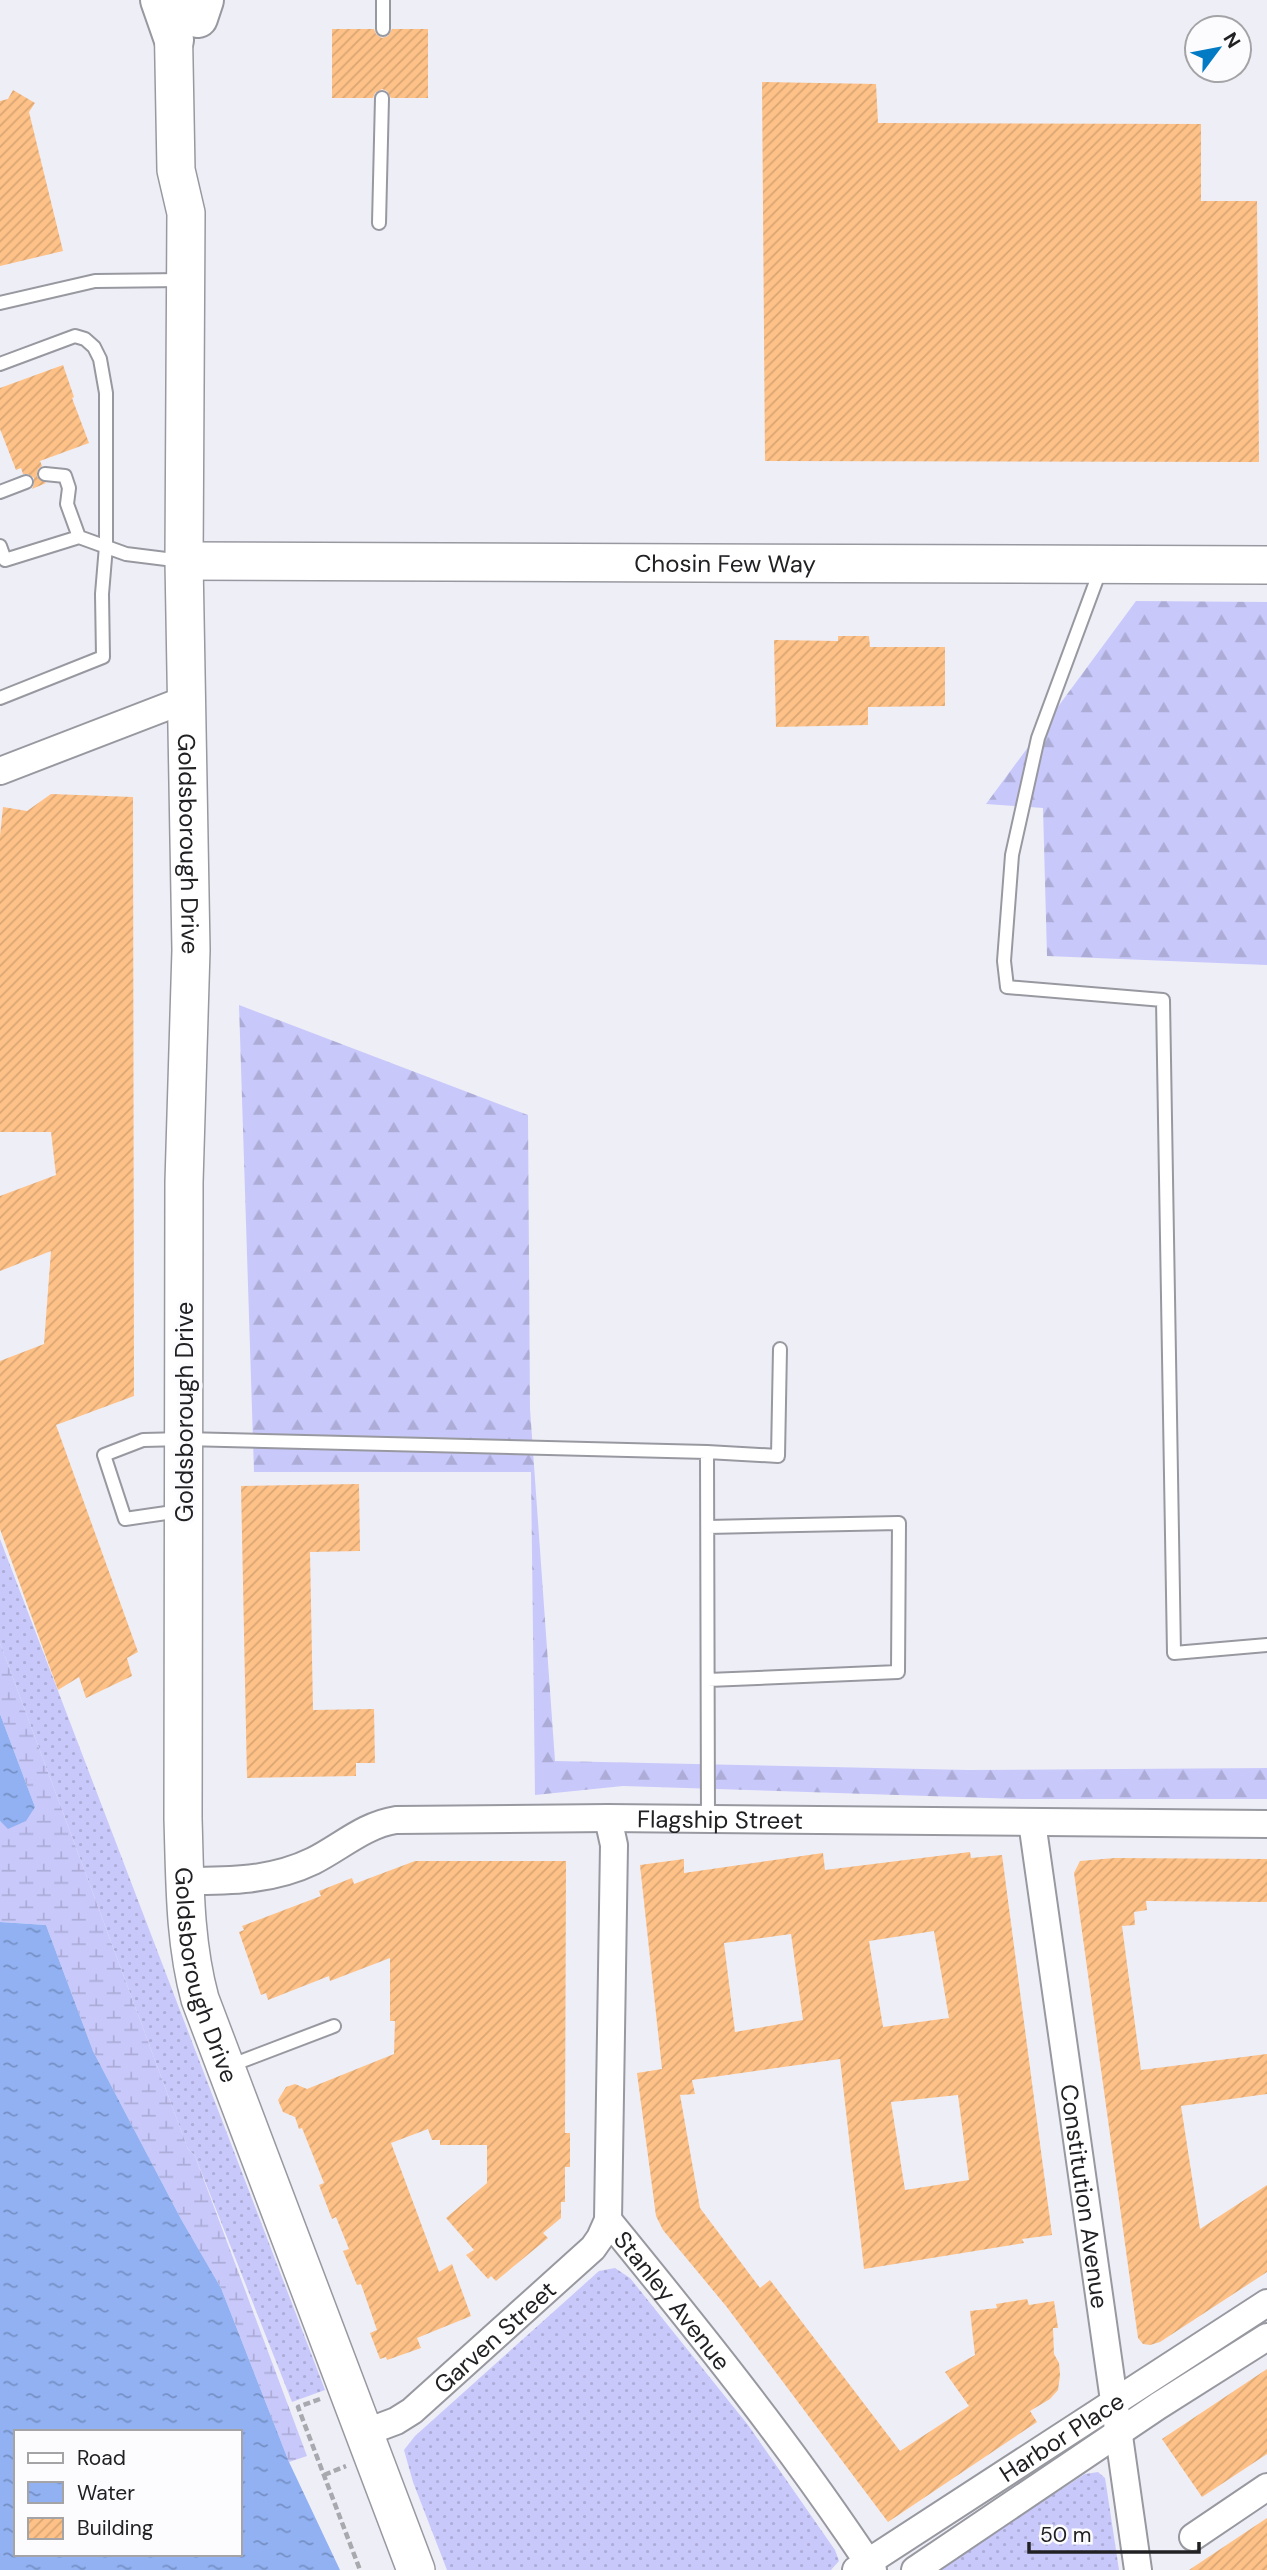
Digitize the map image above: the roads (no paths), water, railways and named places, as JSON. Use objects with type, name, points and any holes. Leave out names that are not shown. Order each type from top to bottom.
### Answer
[{"type":"highway","points":[[160,0],[190,11]]},
{"type":"street","name":"Goldsborough Drive","points":[[190,11],[197,172],[186,213],[184,561],[191,950],[184,1182],[183,1511],[185,1881],[189,1942],[195,1982],[415,2570]]},
{"type":"street","name":"Chosin Few Way","points":[[184,561],[1267,565]]},
{"type":"street","points":[[0,771],[187,699]]},
{"type":"street","name":"Flagship Street","points":[[185,1881],[249,1880],[280,1873],[313,1861],[374,1826],[396,1820],[608,1818],[1267,1824]]},
{"type":"street","name":"Stanley Avenue","points":[[608,1818],[614,1844],[608,2220],[757,2405],[814,2482],[866,2567]]},
{"type":"street","name":"Constitution Avenue","points":[[1032,1822],[1138,2570]]},
{"type":"street","name":"Garven Street","points":[[364,2433],[396,2421],[412,2411],[593,2248],[608,2220]]},
{"type":"street","name":"Harbor Place","points":[[866,2567],[1267,2304]]},
{"type":"street","name":"Harbor Place","points":[[915,2570],[1267,2337]]},
{"type":"street","points":[[1193,2536],[1267,2487]]},
{"type":"lane","points":[[383,0],[383,29]]},
{"type":"lane","points":[[379,223],[382,98]]},
{"type":"lane","points":[[0,303],[96,281],[186,280]]},
{"type":"lane","points":[[0,365],[75,336],[85,339],[100,359],[106,393],[103,657],[0,698]]},
{"type":"lane","points":[[45,474],[65,475],[69,488],[66,504],[79,537]]},
{"type":"lane","points":[[0,492],[26,482]]},
{"type":"lane","points":[[0,546],[3,561],[79,537],[126,554],[184,561]]},
{"type":"lane","points":[[1102,564],[1038,738],[1014,842],[1004,961],[1007,987],[1163,1000],[1174,1653],[1267,1645]]},
{"type":"lane","points":[[183,1511],[125,1519],[104,1454],[143,1440],[184,1439],[708,1452],[778,1457],[780,1349]]},
{"type":"lane","points":[[708,1452],[708,1819]]},
{"type":"lane","points":[[708,1527],[898,1523],[898,1672],[708,1680]]},
{"type":"lane","points":[[226,2068],[334,2026]]},
{"type":"water","points":[[0,1714],[35,1807],[26,1821],[8,1829],[0,1821]]},
{"type":"water","points":[[0,1922],[46,1925],[93,2051],[181,2219],[221,2288],[289,2462],[340,2570],[0,2570]]}]
